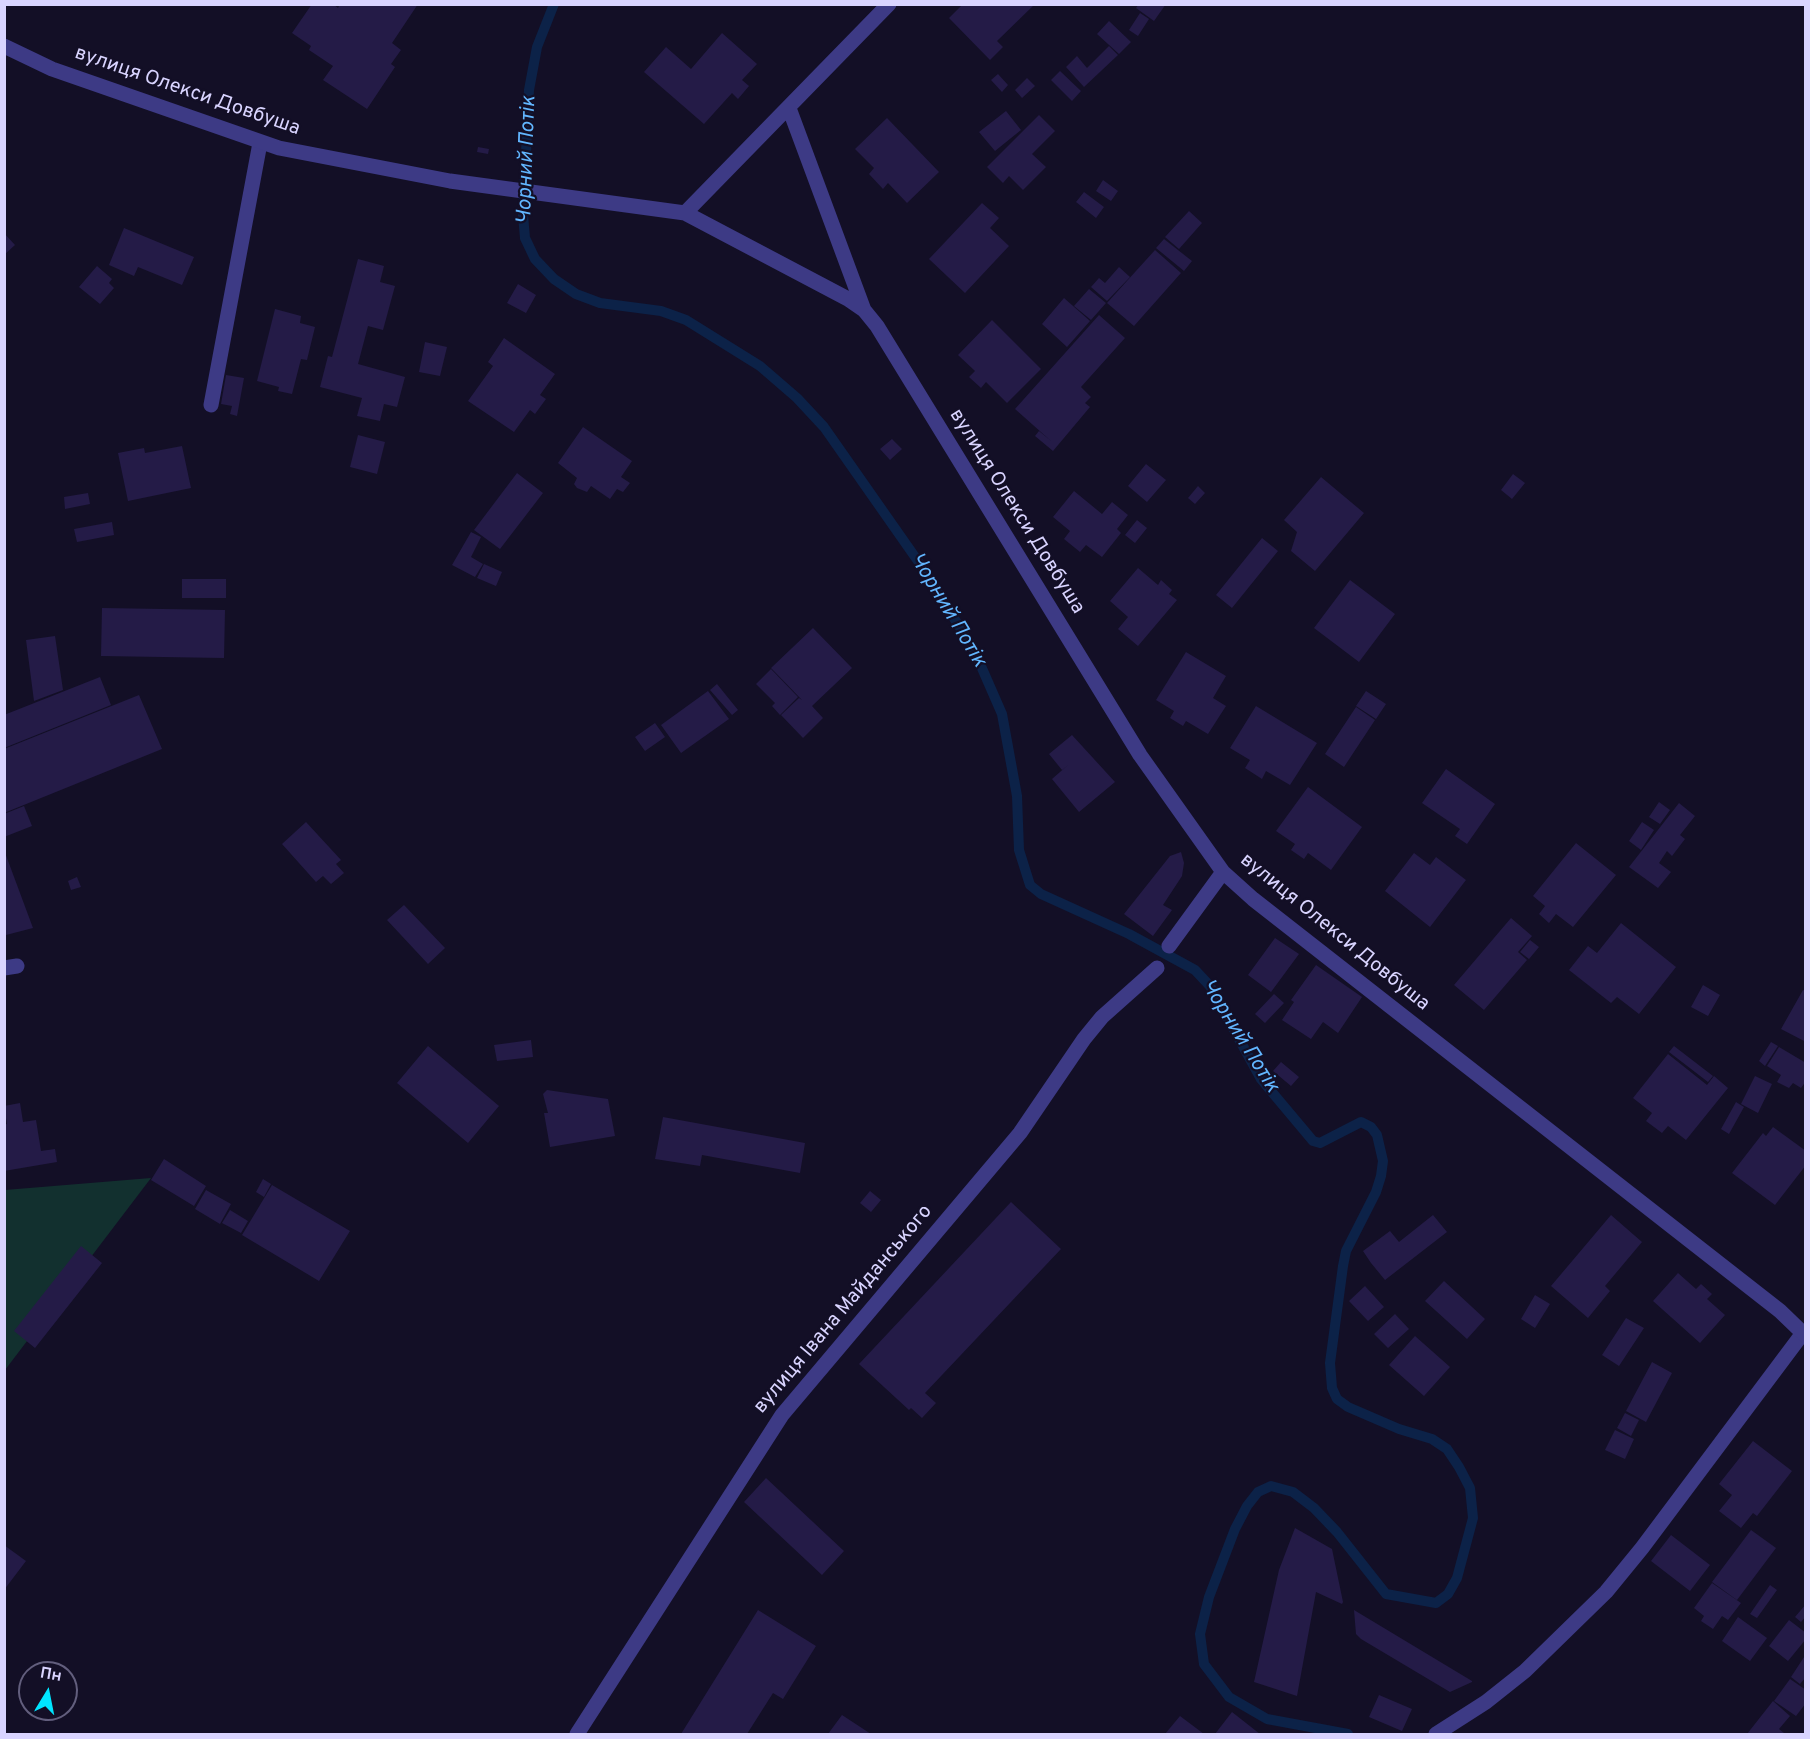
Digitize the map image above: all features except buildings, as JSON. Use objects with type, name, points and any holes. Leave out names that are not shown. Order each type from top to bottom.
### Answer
[{"type":"street","points":[[684,213],[889,4]]},
{"type":"street","name":"вулиця Олекси Довбуша","points":[[4,46],[52,69],[260,143],[373,168],[489,187],[684,213],[830,289],[864,310],[888,343],[1140,755],[1223,872],[1253,899],[1780,1311],[1805,1333]]},
{"type":"street","points":[[789,108],[864,310]]},
{"type":"street","points":[[211,405],[260,143]]},
{"type":"street","points":[[1169,945],[1223,872]]},
{"type":"street","name":"вулиця Івана Майданського","points":[[577,1734],[782,1414],[1020,1132],[1084,1039],[1102,1017],[1157,968]]},
{"type":"street","points":[[1436,1734],[1486,1702],[1525,1671],[1606,1592],[1805,1333]]},
{"type":"green space","points":[[151,1178],[5,1370],[5,1190]]},
{"type":"waterway","name":"Чорний Потік","points":[[554,4],[537,47],[529,90],[523,215],[525,238],[535,259],[554,279],[576,294],[600,303],[661,311],[686,320],[760,366],[797,398],[824,427],[920,564],[974,650],[1002,714],[1017,796],[1019,850],[1030,885],[1041,894],[1129,934],[1195,970],[1210,986],[1261,1079],[1313,1141],[1320,1143],[1361,1122],[1371,1127],[1377,1135],[1383,1161],[1381,1176],[1376,1192],[1346,1251],[1330,1363],[1332,1388],[1337,1399],[1348,1407],[1399,1429],[1432,1439],[1447,1449],[1459,1467],[1470,1488],[1473,1518],[1457,1578],[1448,1594],[1436,1603],[1386,1594],[1337,1532],[1314,1508],[1293,1492],[1271,1486],[1258,1492],[1247,1506],[1235,1529],[1209,1597],[1200,1634],[1204,1664],[1229,1697],[1267,1719],[1348,1734]]}]
